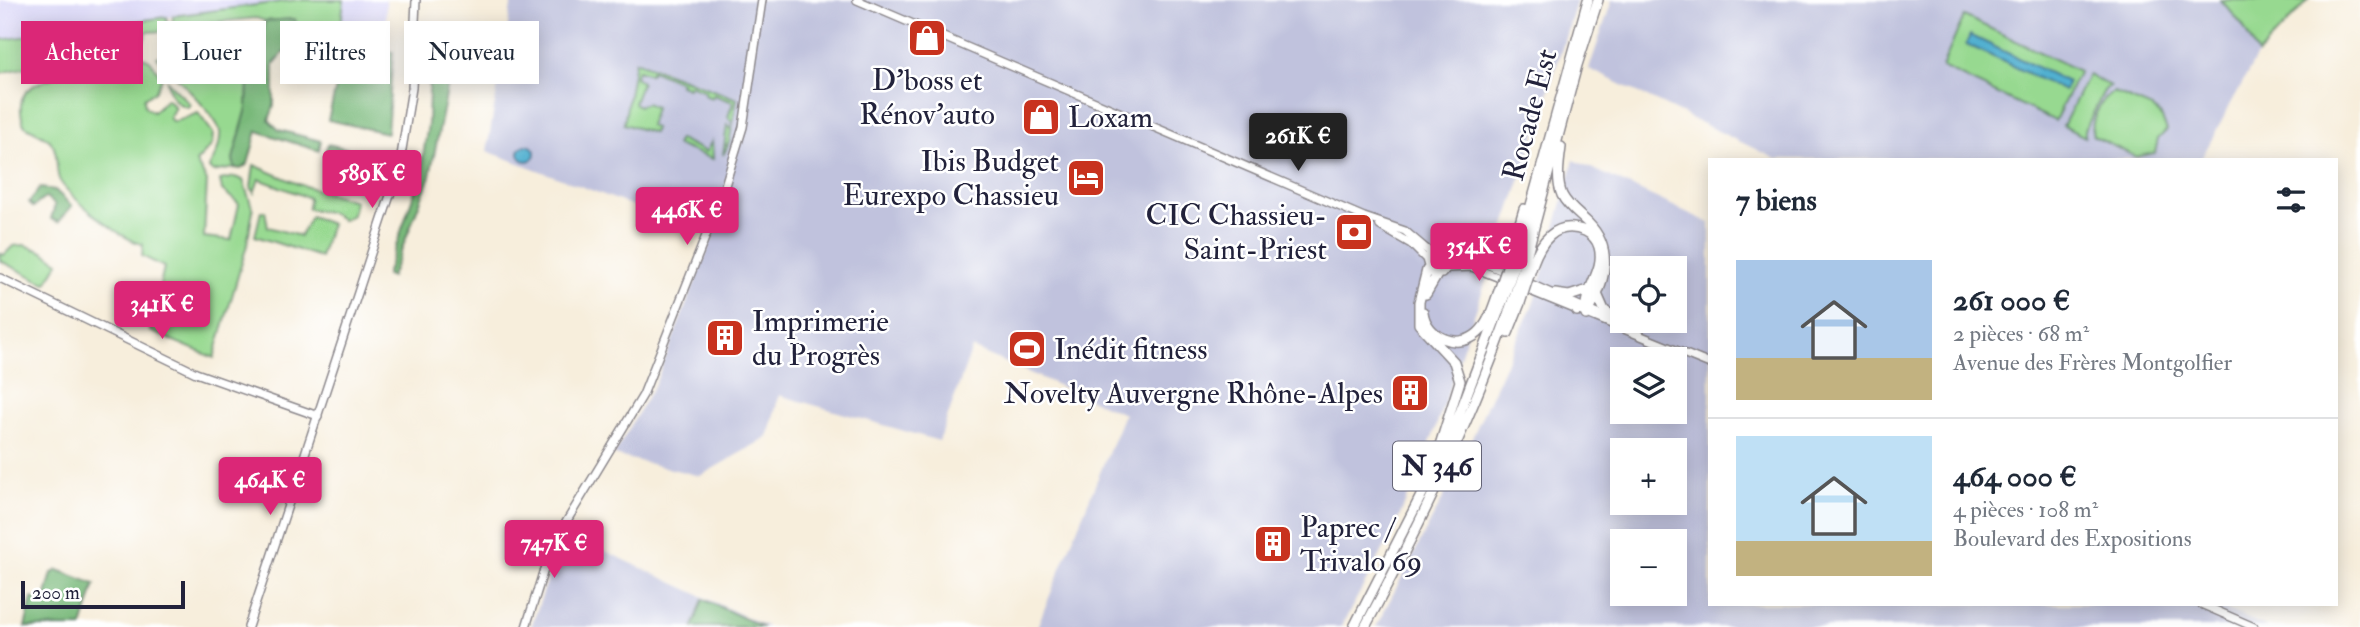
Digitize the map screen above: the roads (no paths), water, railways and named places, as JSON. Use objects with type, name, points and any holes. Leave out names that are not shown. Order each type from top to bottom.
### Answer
[{"type":"highway","name":"Rocade Est","points":[[1520,264],[1541,146],[1548,139],[1588,0]]},
{"type":"highway","name":"Rocade Est","points":[[1365,627],[1445,472],[1483,384],[1598,0]]},
{"type":"highway","points":[[1561,125],[1561,192],[1570,206],[1600,236],[1605,248],[1606,260],[1597,294],[1591,307],[1583,312]]},
{"type":"highway","points":[[1437,275],[1428,290],[1423,314],[1430,328],[1449,341],[1464,340],[1478,332],[1490,315],[1509,299],[1520,264],[1559,228],[1574,227],[1590,233],[1598,244],[1600,260],[1583,312]]},
{"type":"highway","points":[[1420,502],[1419,493],[1444,437],[1460,381],[1454,362],[1419,324],[1419,302],[1427,270]]},
{"type":"highway","points":[[1555,295],[1569,296],[1588,290]]},
{"type":"highway","points":[[1597,294],[1604,310],[1610,315]]},
{"type":"highway","name":"Rocade Est","points":[[1354,627],[1420,502],[1509,299]]},
{"type":"street","points":[[248,627],[399,168],[412,88],[416,0]]},
{"type":"street","points":[[526,627],[551,547],[624,432],[643,395],[727,181],[743,127],[762,0]]},
{"type":"street","points":[[857,0],[1364,217],[1429,256]]},
{"type":"street","points":[[1429,256],[1441,252],[1446,257],[1448,268]]},
{"type":"street","points":[[1429,256],[1427,270],[1437,275],[1458,265],[1483,270],[1708,363]]},
{"type":"street","points":[[1446,257],[1481,262],[1555,295],[1583,312],[1610,320]]},
{"type":"street","points":[[0,278],[196,373],[317,416]]},
{"type":"street","points":[[1640,333],[1663,345]]},
{"type":"street","points":[[2206,606],[2254,627]]},
{"type":"water","points":[[1970,35],[2068,82],[2064,91],[1966,44]]},
{"type":"water","points":[[524,145],[530,145],[535,153],[533,159],[524,161],[519,156],[519,150]]},
{"type":"place","name":"D'boss et Rénov'auto","points":[[927,38]]},
{"type":"place","name":"Loxam","points":[[1041,117]]},
{"type":"place","name":"Ibis Budget Eurexpo Chassieu","points":[[1086,178]]},
{"type":"place","name":"CIC Chassieu- Saint-Priest","points":[[1354,232]]},
{"type":"place","name":"Imprimerie du Progrès","points":[[725,338]]},
{"type":"place","name":"Inédit fitness","points":[[1027,349]]},
{"type":"place","name":"Novelty Auvergne Rhône-Alpes","points":[[1410,393]]},
{"type":"place","name":"Paprec / Trivalo 69","points":[[1273,544]]}]
